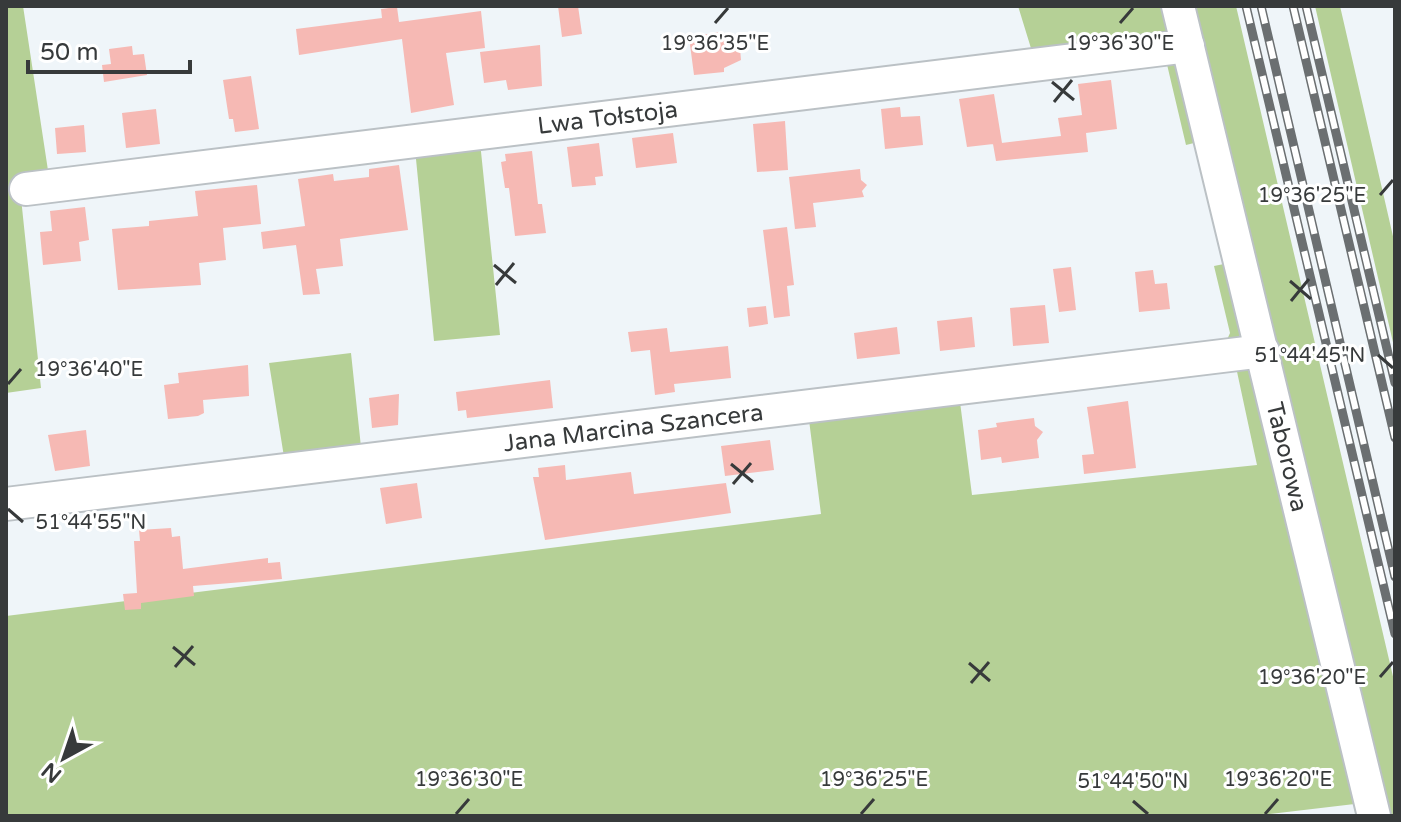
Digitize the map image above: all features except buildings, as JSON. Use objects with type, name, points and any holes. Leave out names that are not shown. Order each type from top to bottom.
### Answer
[{"type":"street","name":"Taborowa","points":[[1178,6],[1374,816]]},
{"type":"street","name":"Lwa Tołstoja","points":[[26,189],[1188,46]]},
{"type":"street","name":"Jana Marcina Szancera","points":[[6,504],[1263,351]]},
{"type":"green space","points":[[6,6],[23,6],[49,177],[21,198],[41,388],[6,393]]},
{"type":"green space","points":[[1018,6],[1161,6],[1169,39],[1034,58]]},
{"type":"green space","points":[[1186,6],[1236,6],[1395,685],[1395,816],[1381,816]]},
{"type":"green space","points":[[1315,6],[1340,6],[1395,245],[1395,351]]},
{"type":"green space","points":[[1165,56],[1174,57],[1194,143],[1186,145]]},
{"type":"green space","points":[[480,142],[500,335],[434,341],[415,149]]},
{"type":"green space","points":[[1224,264],[1241,333],[1236,342],[1016,365],[1226,342],[1230,333],[1214,266]]},
{"type":"green space","points":[[351,353],[361,447],[284,457],[269,363]]},
{"type":"green space","points":[[1243,364],[1258,373],[1363,803],[1254,816],[6,816],[6,616],[821,514],[809,420],[960,402],[972,495],[1257,465],[1236,367]]},
{"type":"railway","points":[[1246,6],[1395,634]]},
{"type":"railway","points":[[1261,6],[1395,577]]},
{"type":"railway","points":[[1293,6],[1395,438]]},
{"type":"railway","points":[[1306,6],[1395,383]]}]
